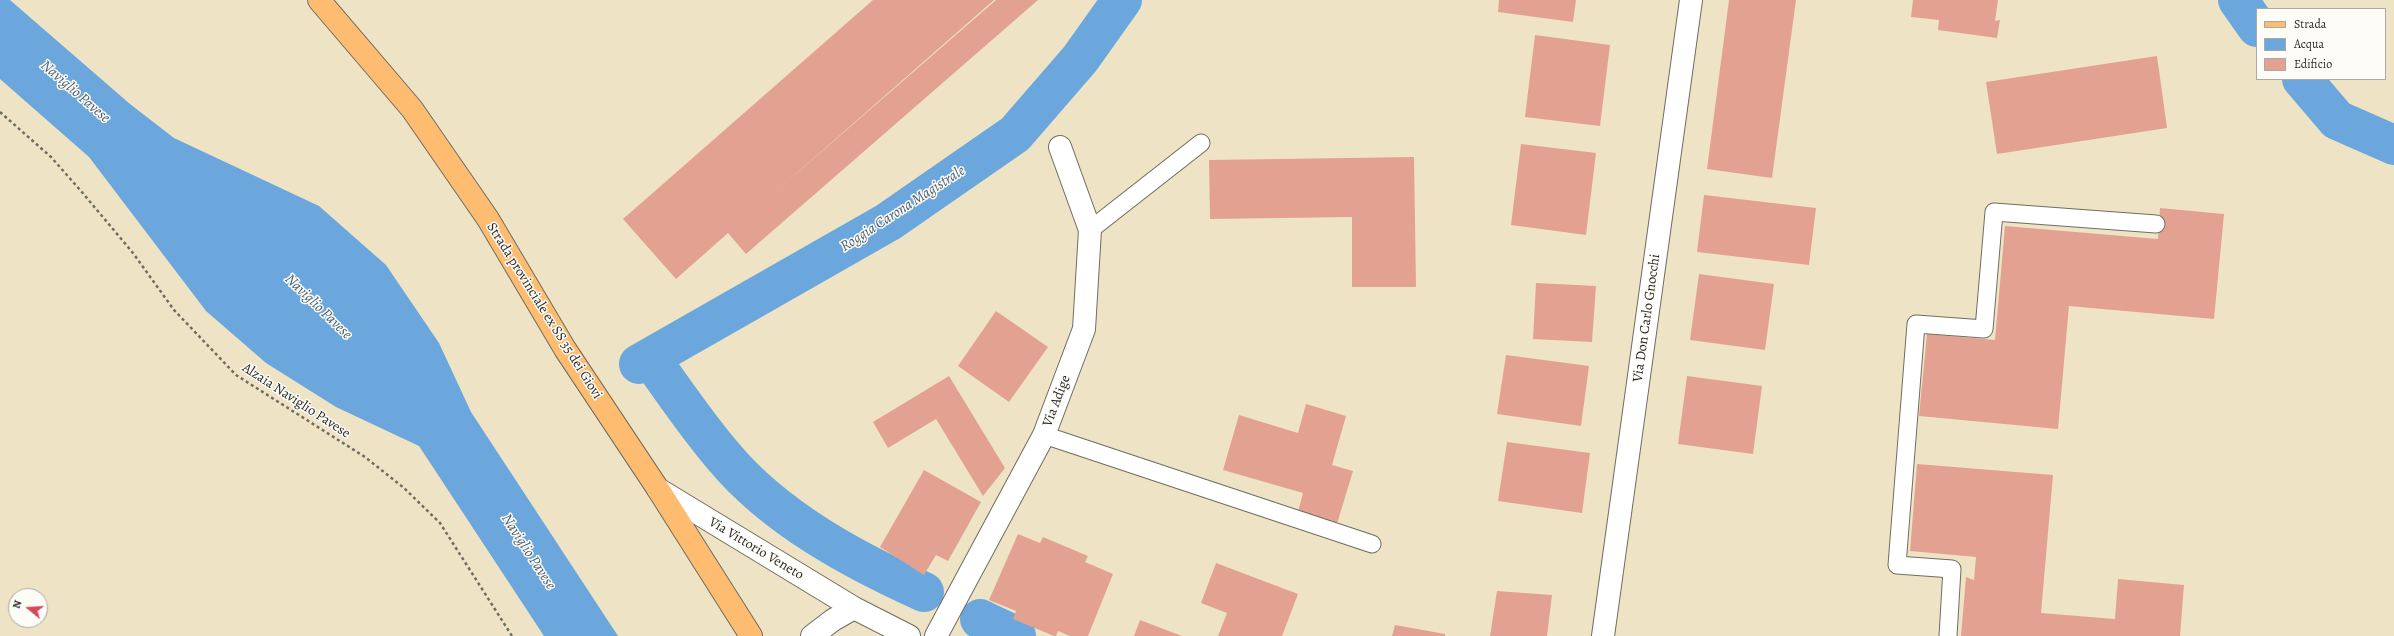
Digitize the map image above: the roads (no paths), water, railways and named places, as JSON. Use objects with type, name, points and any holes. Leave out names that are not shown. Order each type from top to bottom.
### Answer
[{"type":"main road","name":"Strada provinciale ex SS 35 dei Giovi","points":[[319,0],[412,109],[450,163],[488,220],[565,349],[658,489],[751,636]]},
{"type":"street","name":"Via Don Carlo Gnocchi","points":[[1603,636],[1691,0]]},
{"type":"street","name":"Via Adige","points":[[936,636],[1044,435],[1084,329],[1090,230],[1060,147]]},
{"type":"street","name":"Via Vittorio Veneto","points":[[658,489],[854,608],[909,636]]},
{"type":"street","points":[[812,636],[833,620],[854,608]]},
{"type":"lane","points":[[1090,230],[1202,143]]},
{"type":"lane","points":[[1948,636],[1952,569],[1897,565],[1916,324],[1984,329],[1994,212],[2156,224]]},
{"type":"lane","points":[[1044,435],[1372,544]]},
{"type":"water","name":"Naviglio Pavese","points":[[0,0],[10,0],[130,104],[174,138],[319,206],[386,265],[439,343],[471,412],[618,636],[544,636],[419,446],[336,407],[266,363],[206,311],[89,157],[0,79]]},
{"type":"waterway","name":"Roggia Carona Magistrale","points":[[639,364],[888,222],[1015,134],[1080,59],[1122,0]]},
{"type":"waterway","name":"Roggia Carona Magistrale","points":[[2238,0],[2256,26]]},
{"type":"waterway","name":"Roggia Carona Magistrale","points":[[2303,80],[2337,120],[2394,145]]},
{"type":"waterway","points":[[650,358],[714,445],[744,479],[767,499],[791,518],[843,551],[897,580],[924,592]]},
{"type":"waterway","points":[[980,619],[1016,636]]}]
